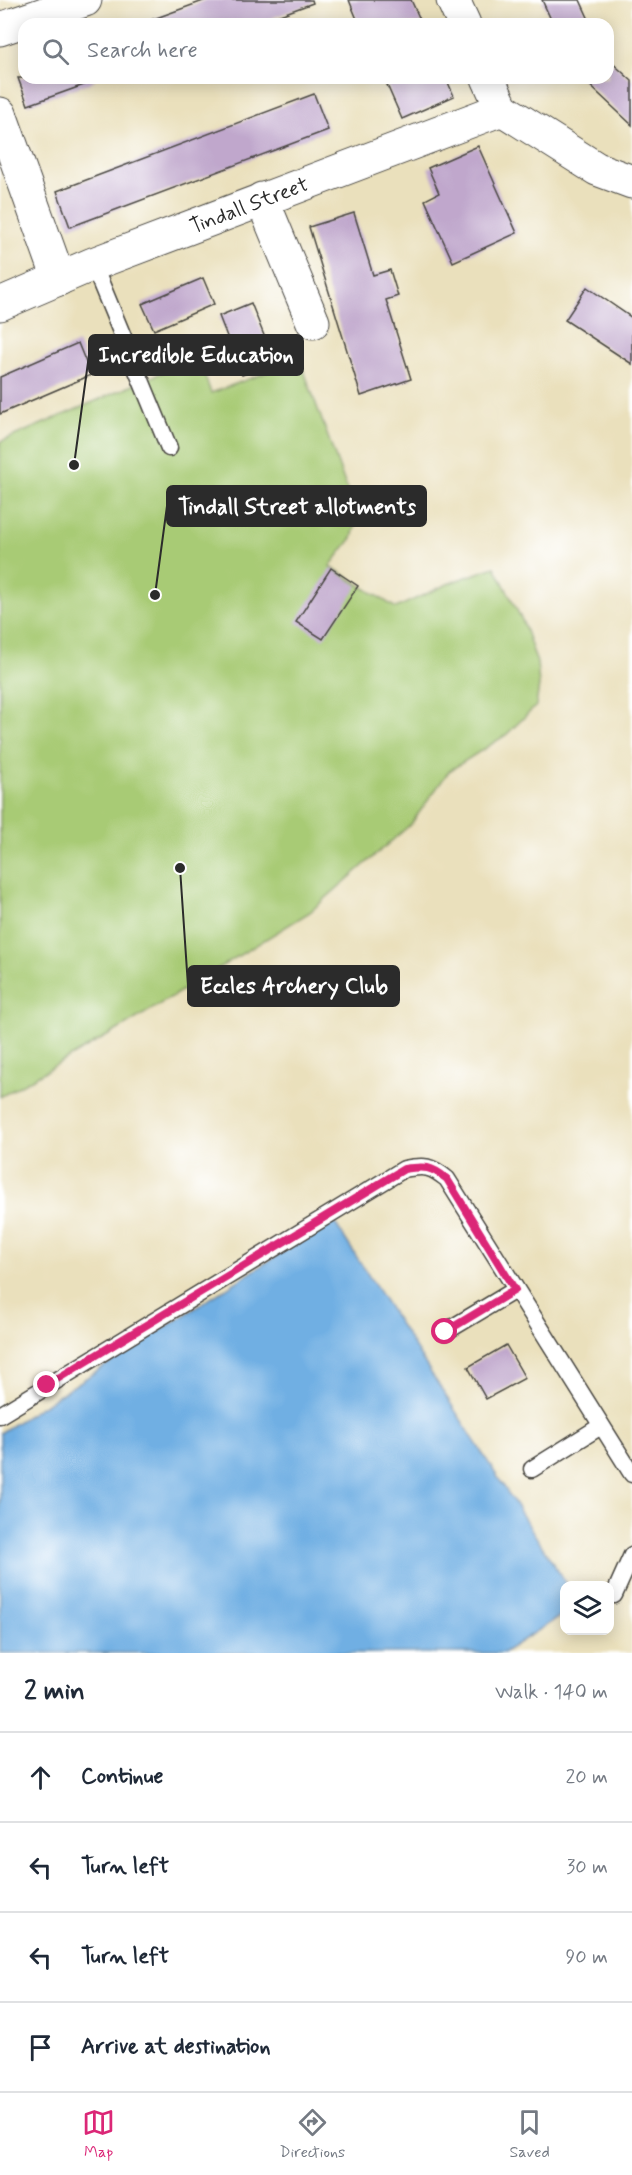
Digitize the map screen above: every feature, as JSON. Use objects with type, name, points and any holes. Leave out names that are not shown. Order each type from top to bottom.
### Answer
[{"type":"street","points":[[32,18],[85,0]]},
{"type":"street","points":[[453,0],[461,18]]},
{"type":"street","points":[[0,29],[18,23]]},
{"type":"street","points":[[491,84],[502,109],[597,170],[632,182]]},
{"type":"street","name":"Tindall Street","points":[[0,304],[93,264],[502,109]]},
{"type":"street","points":[[0,114],[59,279]]},
{"type":"street","points":[[262,199],[313,322]]},
{"type":"lane","points":[[93,264],[169,448]]},
{"type":"lane","points":[[0,1415],[404,1169],[422,1166],[434,1168],[447,1179],[632,1474]]},
{"type":"lane","points":[[445,1332],[515,1290]]},
{"type":"lane","points":[[532,1469],[601,1426]]},
{"type":"lane","points":[[614,1595],[632,1555]]},
{"type":"green space","points":[[198,357],[211,393],[300,360],[359,522],[352,538],[330,566],[396,608],[452,582],[495,567],[523,622],[537,663],[539,685],[536,706],[506,735],[449,771],[411,824],[310,912],[121,1028],[0,1097],[0,442]]},
{"type":"water","points":[[333,1220],[564,1581],[560,1581],[560,1617],[503,1653],[0,1653],[0,1433]]},
{"type":"building","points":[[206,0],[312,0],[313,3],[272,18],[156,18]]},
{"type":"building","points":[[349,0],[411,0],[419,18],[356,18]]},
{"type":"building","points":[[542,0],[580,0],[588,18],[550,18]]},
{"type":"building","points":[[614,64],[632,81],[632,125],[588,84],[614,84]]},
{"type":"building","points":[[20,84],[87,84],[28,105]]},
{"type":"building","points":[[449,84],[454,96],[402,119],[387,85]]},
{"type":"building","points":[[314,94],[328,130],[70,227],[57,191]]},
{"type":"building","points":[[478,146],[517,233],[453,262],[425,200],[439,193],[428,168]]},
{"type":"building","points":[[354,213],[373,275],[390,270],[398,296],[386,300],[411,379],[361,396],[309,227]]},
{"type":"building","points":[[203,278],[214,304],[154,330],[142,304]]},
{"type":"building","points":[[587,287],[632,318],[632,364],[565,320]]},
{"type":"building","points":[[251,303],[275,363],[242,375],[219,316]]},
{"type":"building","points":[[78,343],[91,375],[0,414],[0,377]]},
{"type":"building","points":[[331,568],[358,586],[323,639],[296,622]]},
{"type":"building","points":[[506,1345],[525,1378],[486,1399],[468,1367]]},
{"type":"place","name":"Incredible Education","points":[[74,465]]},
{"type":"place","name":"Tindall Street allotments","points":[[155,595]]},
{"type":"place","name":"Eccles Archery Club","points":[[180,868]]},
{"type":"route","points":[[47,1385],[404,1169],[422,1166],[434,1168],[447,1179],[515,1290],[445,1332]]}]
